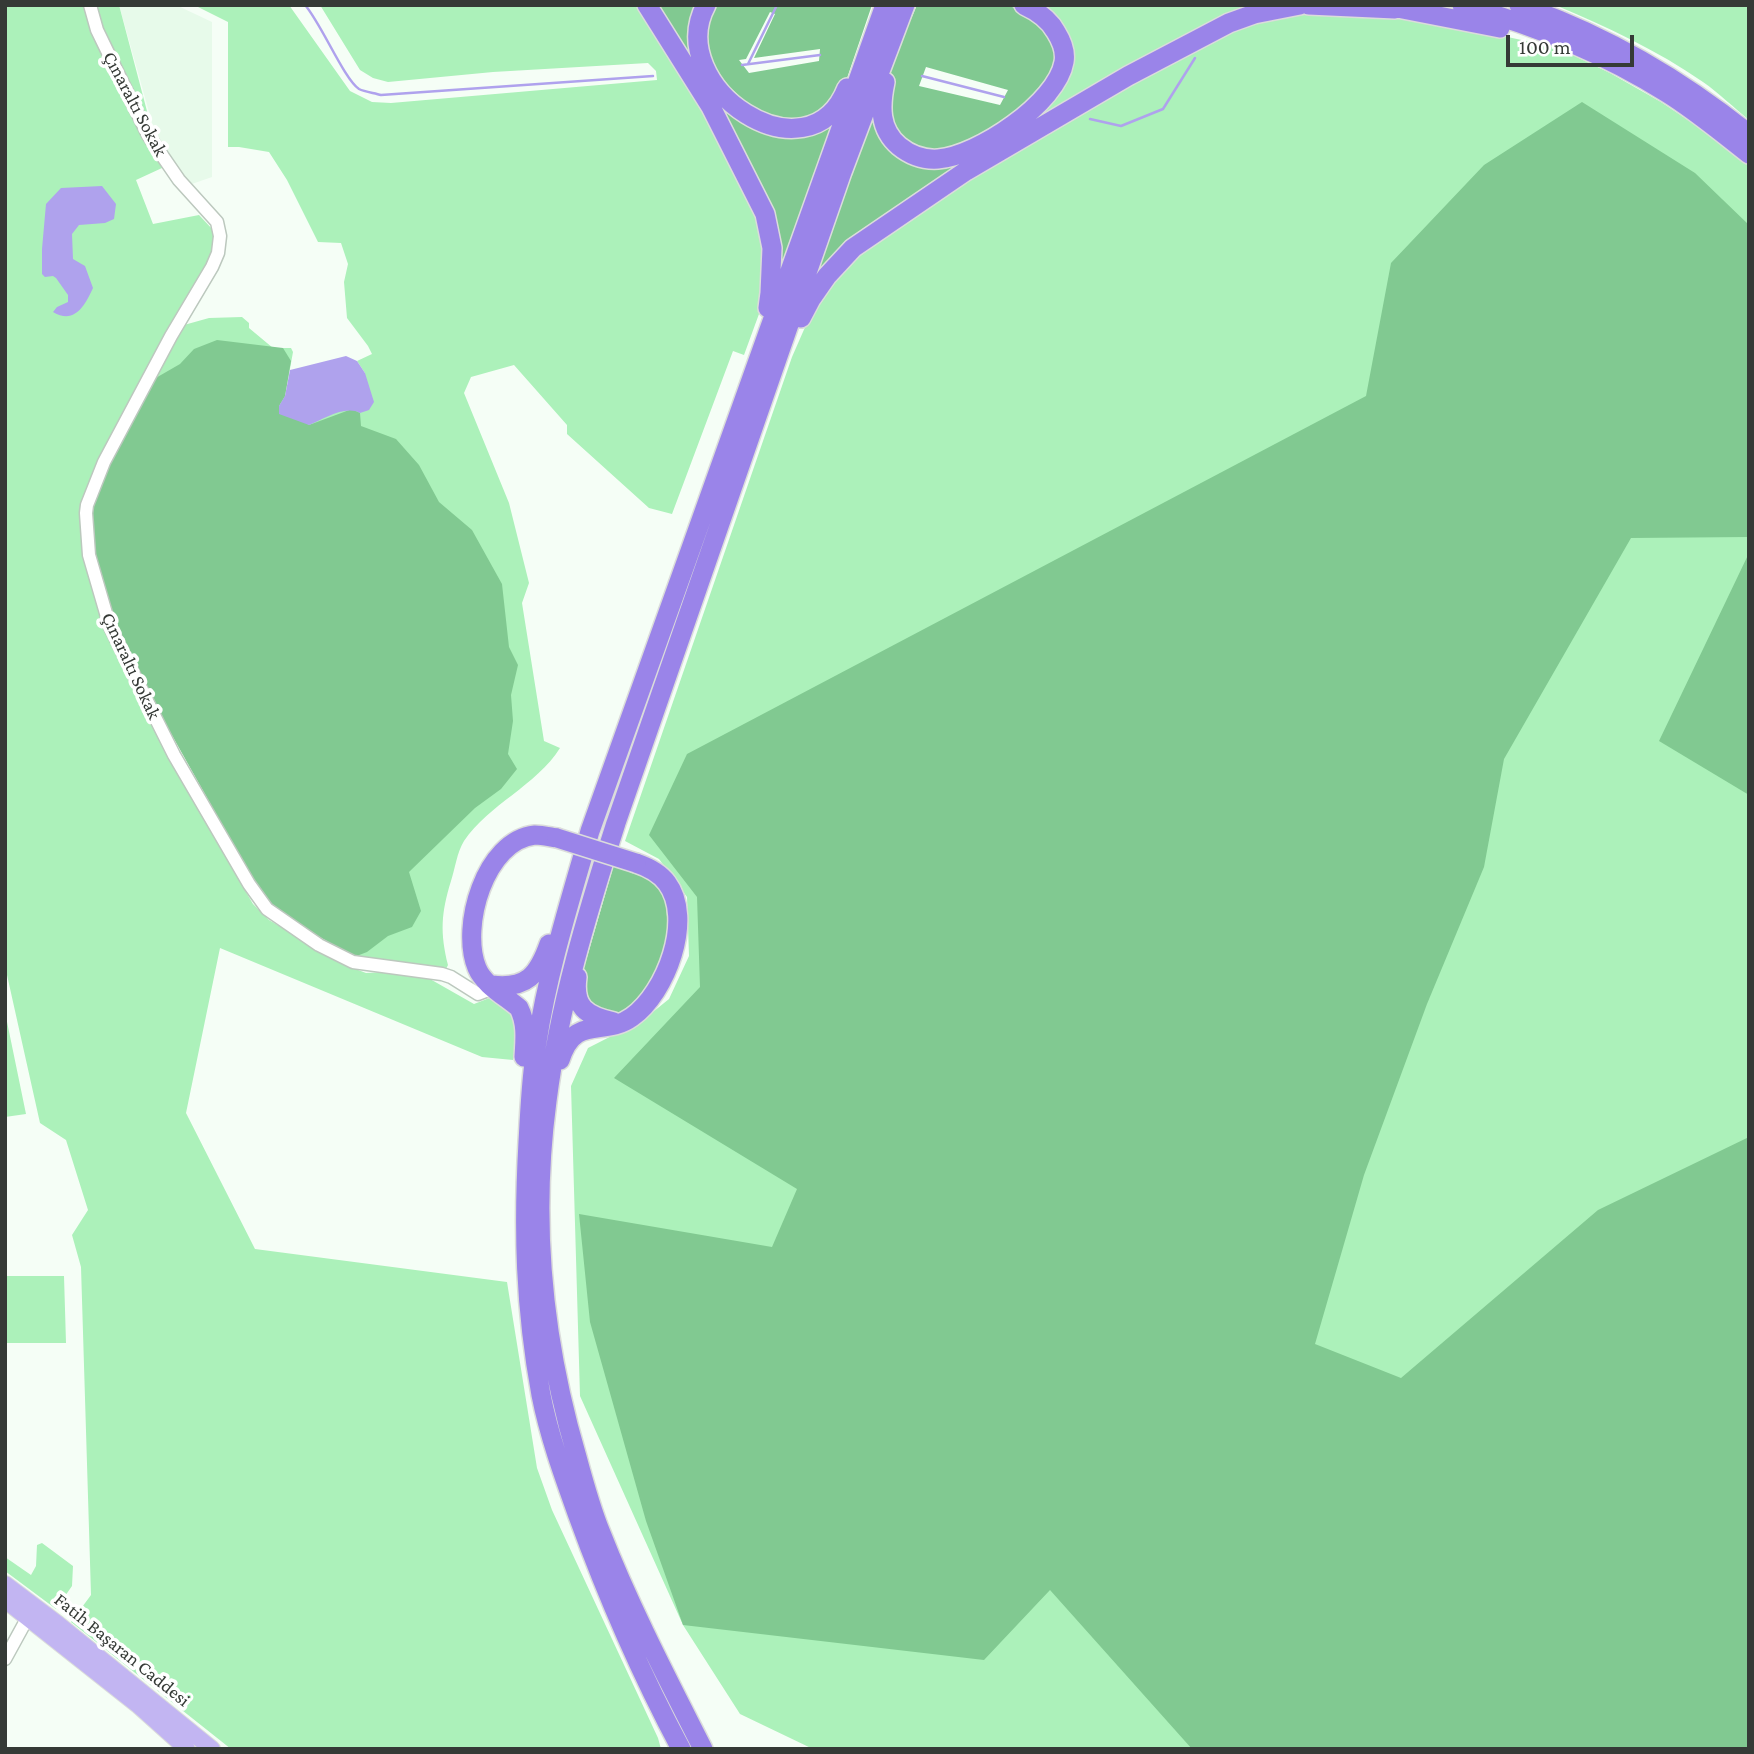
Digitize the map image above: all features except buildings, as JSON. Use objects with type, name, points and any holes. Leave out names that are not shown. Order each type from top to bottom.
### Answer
[{"type":"highway","points":[[647,5],[711,107],[765,214],[772,248],[772,269],[762,345]]},
{"type":"highway","points":[[706,5],[697,27],[699,57],[716,86],[727,99],[750,117],[762,123],[789,129],[815,124],[837,106],[886,20],[905,5]]},
{"type":"highway","points":[[886,20],[880,107],[886,126],[891,139],[905,151],[914,156],[938,159],[979,145],[1003,131],[1035,106],[1055,83],[1064,61],[1062,41],[1051,23],[1024,5]]},
{"type":"highway","points":[[762,401],[811,299],[827,276],[853,248],[966,171],[1128,76],[1229,23],[1254,14],[1300,5]]},
{"type":"highway","points":[[1309,5],[1410,9]]},
{"type":"highway","points":[[1382,5],[1563,39]]},
{"type":"highway","points":[[1462,5],[1508,18],[1612,61],[1668,93],[1749,154]]},
{"type":"highway","points":[[1522,6],[1622,48],[1673,78],[1749,134]]},
{"type":"highway","points":[[492,985],[519,985],[538,969],[590,831],[762,345],[886,20]]},
{"type":"highway","points":[[703,1749],[666,1676],[600,1532],[564,1414],[543,1292],[541,1200],[547,1101],[561,1018],[588,911],[762,401],[886,20]]},
{"type":"highway","points":[[524,1212],[530,1098],[537,1042],[559,942],[590,831]]},
{"type":"highway","points":[[547,1101],[563,1052],[570,1040],[588,1028],[632,1018],[652,998],[668,971],[676,940],[677,908],[671,889],[653,870],[557,838],[536,835],[520,840],[500,856],[482,883],[472,920],[471,944],[477,968],[484,980],[519,1008],[524,1023],[522,1112],[527,1297],[542,1396],[560,1466],[596,1565],[648,1687],[671,1749]]},
{"type":"highway","points":[[588,911],[576,980],[577,999],[590,1014],[618,1023]]},
{"type":"highway","points":[[666,1676],[694,1719],[718,1749]]},
{"type":"highway","points":[[648,1687],[681,1749]]},
{"type":"main road","name":"Fatih Başaran Caddesi","points":[[5,1584],[212,1749]]},
{"type":"main road","name":"Fatih Başaran Caddesi","points":[[5,1600],[139,1706],[187,1749]]},
{"type":"street","name":"Çınaraltı Sokak","points":[[90,5],[97,30],[158,153],[217,222],[220,236],[218,253],[212,268],[171,337],[104,462],[87,505],[89,555],[110,628],[174,755],[249,884],[267,909],[319,945],[353,962],[442,974],[478,994],[492,985]]},
{"type":"street","points":[[5,1659],[27,1617]]},
{"type":"shaded area","points":[[119,5],[176,5],[212,22],[212,177],[189,185],[158,144]]},
{"type":"shaded area","points":[[102,186],[116,204],[114,219],[105,223],[79,225],[72,234],[73,259],[85,266],[93,288],[78,311],[73,315],[61,315],[53,312],[68,302],[68,295],[56,278],[42,274],[46,204],[61,188]]},
{"type":"shaded area","points":[[346,356],[357,361],[365,373],[374,402],[369,410],[360,413],[341,412],[309,425],[279,414],[290,370]]},
{"type":"green space","points":[[5,5],[119,5],[162,168],[136,180],[153,224],[199,215],[214,231],[216,241],[209,263],[97,461],[80,509],[83,552],[105,631],[169,759],[253,904],[269,920],[345,965],[366,973],[385,972],[430,979],[474,1004],[492,997],[510,1011],[518,1030],[513,1060],[482,1057],[220,948],[186,1113],[255,1249],[507,1282],[537,1468],[552,1510],[661,1749],[231,1749],[71,1622],[91,1595],[81,1267],[72,1235],[88,1210],[66,1140],[40,1123],[5,966]]},
{"type":"green space","points":[[194,5],[289,5],[350,91],[372,102],[391,103],[657,80],[656,71],[648,63],[493,72],[388,82],[373,78],[360,70],[320,5],[640,5],[746,186],[766,243],[763,303],[744,355],[733,351],[672,514],[649,508],[567,434],[567,425],[514,365],[471,377],[464,393],[509,503],[529,583],[522,603],[544,741],[560,748],[538,773],[486,816],[464,841],[444,913],[443,933],[448,965],[446,969],[354,957],[109,461],[184,325],[209,318],[242,317],[249,323],[249,328],[273,348],[291,348],[293,352],[285,396],[343,411],[352,409],[365,373],[357,361],[372,354],[347,318],[344,282],[348,264],[341,243],[318,242],[287,180],[269,152],[228,147],[228,22]]},
{"type":"green space","points":[[653,5],[699,5],[690,30],[691,54],[702,77],[773,134],[838,113],[779,278],[778,244]]},
{"type":"green space","points":[[716,5],[872,5],[845,84],[823,112],[789,122],[754,109],[727,85],[709,57],[706,44],[710,12]],"holes":[[[770,12],[775,14],[754,58],[820,49],[819,61],[749,73],[739,60],[746,59]]]},
{"type":"green space","points":[[917,5],[990,5],[1028,12],[1044,25],[1053,42],[1054,61],[1048,80],[1027,103],[976,137],[942,149],[927,151],[909,145],[892,121],[887,91],[894,58]],"holes":[[[926,67],[1008,90],[1000,105],[919,86]]]},
{"type":"green space","points":[[1039,5],[1275,5],[1010,140]]},
{"type":"green space","points":[[1555,5],[1749,5],[1749,120],[1686,70],[1650,49]]},
{"type":"green space","points":[[1317,9],[1377,13],[1558,48],[1661,102],[1749,166],[1749,1749],[813,1749],[740,1714],[683,1625],[580,1396],[571,1086],[588,1048],[643,1020],[669,999],[689,956],[687,897],[659,859],[625,841],[792,357],[813,309],[844,266],[927,204],[1196,47],[1267,17]]},
{"type":"green space","points":[[1582,102],[1695,173],[1749,225],[1749,537],[1631,538],[1504,759],[1484,867],[1427,1004],[1364,1175],[1315,1344],[1401,1378],[1598,1210],[1749,1137],[1749,1749],[1192,1749],[1050,1590],[984,1660],[683,1625],[646,1521],[590,1322],[579,1214],[772,1247],[797,1189],[614,1078],[700,987],[697,897],[649,835],[687,754],[1366,396],[1391,263],[1484,165]]},
{"type":"green space","points":[[875,109],[889,146],[976,154],[821,276],[816,272]]},
{"type":"green space","points":[[217,340],[283,348],[291,361],[285,396],[279,406],[309,425],[352,409],[360,413],[361,426],[396,439],[419,465],[439,502],[472,530],[502,584],[509,647],[518,665],[511,695],[513,721],[508,754],[517,769],[501,789],[475,808],[409,872],[421,911],[412,927],[388,936],[367,952],[354,957],[277,912],[262,896],[127,655],[114,626],[92,552],[90,510],[109,461],[154,379],[180,364],[194,349]]},
{"type":"green space","points":[[1749,553],[1749,795],[1659,741]]},
{"type":"green space","points":[[614,864],[640,870],[664,890],[667,921],[665,950],[655,977],[636,1002],[618,1014],[606,1012],[587,1003],[583,971]]},
{"type":"green space","points":[[5,1012],[26,1114],[5,1117]]},
{"type":"green space","points":[[5,1276],[64,1276],[66,1343],[5,1343]]},
{"type":"green space","points":[[42,1543],[73,1566],[72,1586],[56,1609],[5,1571],[5,1557],[31,1575],[36,1566],[37,1545]]},
{"type":"waterway","points":[[305,5],[353,83],[361,90],[381,95],[653,76]]},
{"type":"waterway","points":[[748,64],[777,5]]},
{"type":"waterway","points":[[742,65],[820,55]]},
{"type":"waterway","points":[[1090,119],[1121,126],[1163,109],[1195,58]]},
{"type":"waterway","points":[[922,76],[1004,97]]}]
